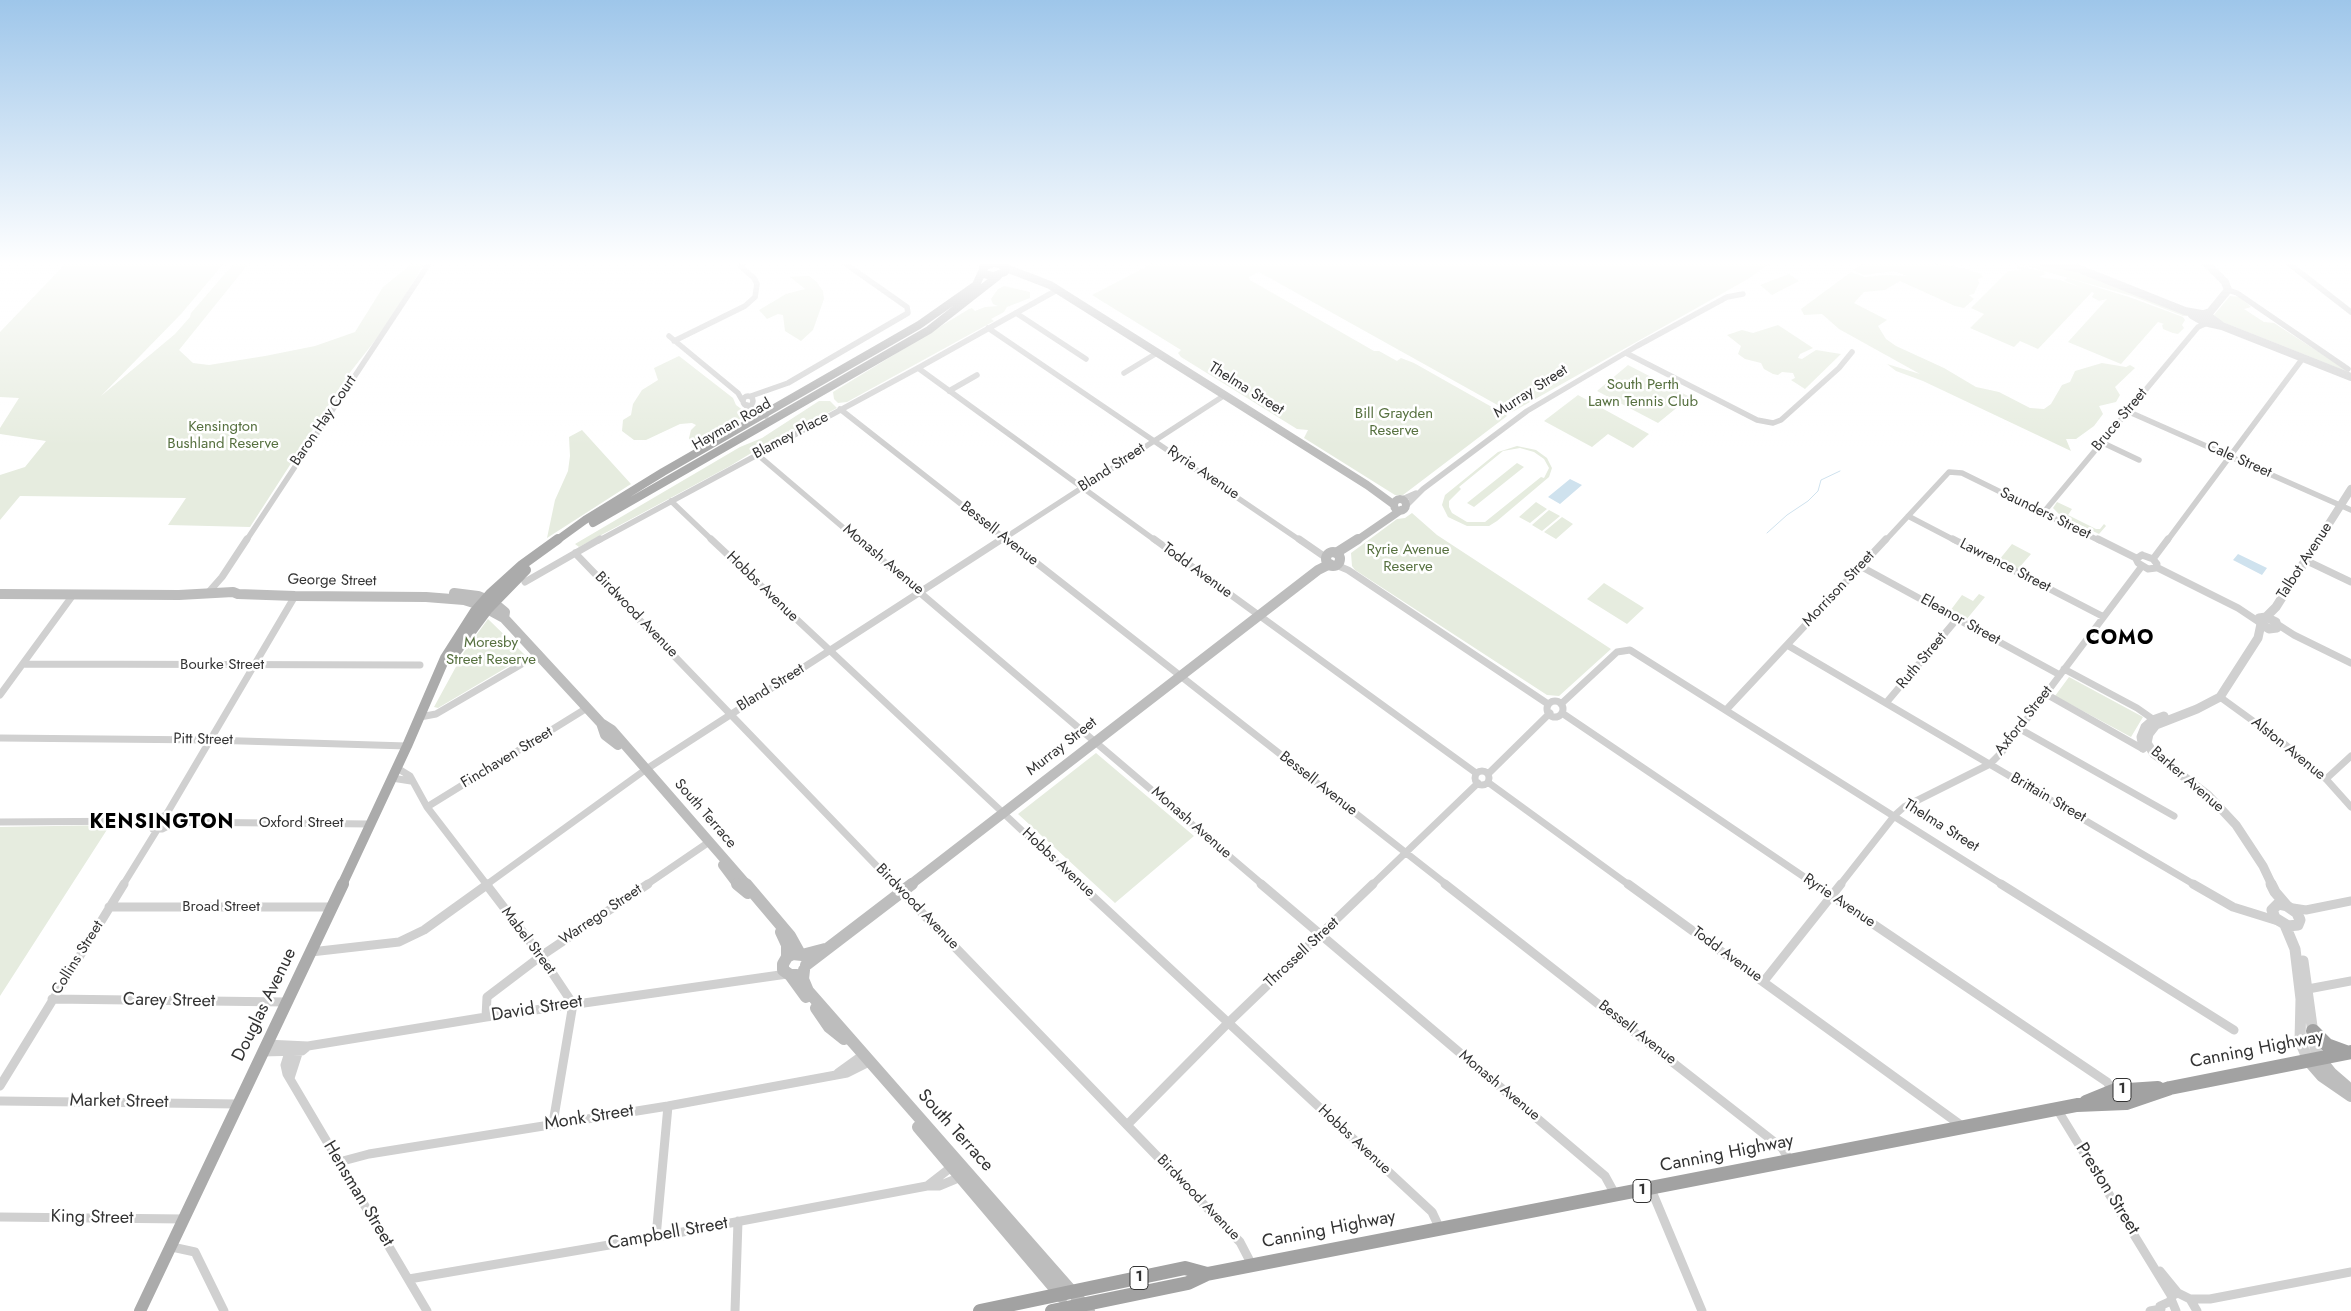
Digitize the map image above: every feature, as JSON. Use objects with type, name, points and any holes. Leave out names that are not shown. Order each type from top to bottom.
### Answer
[{"type":"highway","points":[[2313,1031],[2327,1045],[2349,1052]]},
{"type":"highway","name":"Canning Highway","points":[[980,1311],[1074,1303],[1188,1283],[1207,1274],[2077,1105],[2126,1103],[2170,1088],[2349,1052]]},
{"type":"highway","name":"Canning Highway","points":[[2077,1105],[2113,1091],[2170,1088]]},
{"type":"highway","name":"Canning Highway","points":[[1052,1311],[1074,1303]]},
{"type":"main road","name":"Hayman Road","points":[[757,406],[781,404],[920,323]]},
{"type":"main road","name":"Hayman Road","points":[[487,604],[529,568],[572,536],[757,406],[928,330],[938,323]]},
{"type":"main road","name":"Thelma Street","points":[[1110,323],[1399,504]]},
{"type":"main road","name":"Murray Street","points":[[795,964],[818,958],[825,949],[1259,616],[1332,557],[1382,521],[1399,504]]},
{"type":"main road","name":"George Street","points":[[0,594],[178,595],[185,597],[238,594],[426,597],[487,604],[504,618]]},
{"type":"main road","name":"Douglas Avenue","points":[[140,1311],[172,1247],[286,1002],[312,952],[407,746],[445,658],[458,635],[487,604]]},
{"type":"main road","name":"South Terrace","points":[[504,618],[601,723],[606,735],[615,741],[707,843],[734,881],[750,895],[781,932],[808,991],[836,1020],[864,1060],[1074,1303]]},
{"type":"main road","points":[[2314,1059],[2351,1089]]},
{"type":"main road","points":[[2314,1059],[2322,1076],[2351,1096]]},
{"type":"street","name":"Baron Hay Court","points":[[211,595],[222,582],[222,577],[390,323]]},
{"type":"street","points":[[706,323],[672,338],[738,394],[757,406],[763,394],[788,383],[891,323]]},
{"type":"street","name":"Blamey Place","points":[[525,582],[997,323]]},
{"type":"street","points":[[1032,323],[1086,358]]},
{"type":"street","name":"Murray Street","points":[[1399,504],[1423,489],[1528,411],[1680,323]]},
{"type":"street","name":"Bruce Street","points":[[2043,513],[2201,323]]},
{"type":"street","points":[[2215,323],[2351,377]]},
{"type":"street","points":[[2279,323],[2348,369]]},
{"type":"street","name":"Ryrie Avenue","points":[[988,328],[1332,557],[1348,570],[1548,704]]},
{"type":"street","points":[[1626,353],[1758,420],[1773,423],[1781,420],[1839,368],[1852,352]]},
{"type":"street","points":[[1124,373],[1157,353]]},
{"type":"street","points":[[2152,559],[2303,358]]},
{"type":"street","name":"Todd Avenue","points":[[918,368],[1476,773]]},
{"type":"street","points":[[949,391],[978,374]]},
{"type":"street","name":"Bland Street","points":[[312,952],[399,942],[424,930],[643,771],[1224,395]]},
{"type":"street","name":"Bessell Avenue","points":[[840,409],[1748,1121],[1786,1152],[1791,1162]]},
{"type":"street","name":"Cale Street","points":[[2127,411],[2351,510]]},
{"type":"street","points":[[2101,442],[2139,460]]},
{"type":"street","name":"Monash Avenue","points":[[758,455],[1605,1176],[1616,1196]]},
{"type":"street","name":"Saunders Street","points":[[1954,471],[1962,473],[2136,558]]},
{"type":"street","name":"Morrison Street","points":[[1726,710],[1945,475],[1954,471]]},
{"type":"street","name":"Talbot Avenue","points":[[2262,620],[2276,607],[2351,490]]},
{"type":"street","name":"Hobbs Avenue","points":[[672,501],[828,651],[1432,1212],[1440,1229]]},
{"type":"street","name":"Lawrence Street","points":[[1908,516],[2102,616]]},
{"type":"street","name":"Birdwood Avenue","points":[[575,553],[1240,1242],[1252,1265]]},
{"type":"street","points":[[2156,567],[2157,564],[2152,559],[2142,555],[2136,558],[2142,566],[2151,569],[2156,567],[2351,664]]},
{"type":"street","points":[[2305,560],[2351,582]]},
{"type":"street","name":"Eleanor Street","points":[[1860,566],[1957,619],[2137,708],[2156,722]]},
{"type":"street","name":"Axford Street","points":[[1764,981],[1895,815],[1904,807],[1990,764],[2002,752],[2102,616],[2142,566]]},
{"type":"street","points":[[0,695],[73,595]]},
{"type":"street","points":[[0,822],[154,821],[166,815],[253,665],[296,596]]},
{"type":"street","name":"Talbot Avenue","points":[[2274,626],[2276,607]]},
{"type":"street","name":"Ruth Street","points":[[1886,703],[1957,619]]},
{"type":"street","points":[[2156,722],[2197,709],[2220,697],[2227,689],[2258,638],[2262,620]]},
{"type":"street","points":[[2258,638],[2274,626]]},
{"type":"street","name":"Brittain Street","points":[[1787,645],[2233,906],[2260,916],[2287,917]]},
{"type":"street","name":"Thelma Street","points":[[1561,704],[1617,652],[1630,650],[2234,1030]]},
{"type":"street","points":[[420,715],[436,714],[539,654]]},
{"type":"street","name":"Bourke Street","points":[[23,664],[420,665]]},
{"type":"street","name":"Barker Avenue","points":[[2046,694],[2143,749],[2201,794],[2242,836]]},
{"type":"street","name":"Alston Avenue","points":[[2220,697],[2282,742],[2326,779],[2351,807]]},
{"type":"street","points":[[1552,702],[1561,704],[1564,710],[1562,714],[1558,716],[1550,713],[1546,709],[1548,704],[1552,702]]},
{"type":"street","name":"Finchaven Street","points":[[427,807],[587,708]]},
{"type":"street","points":[[1488,778],[1476,773],[1474,778],[1478,783],[1485,785],[1488,778],[1550,713]]},
{"type":"street","name":"Ryrie Avenue","points":[[1562,714],[2107,1082],[2113,1091]]},
{"type":"street","name":"Barker Avenue","points":[[2143,749],[2141,737],[2143,730],[2156,722]]},
{"type":"street","name":"Barker Avenue","points":[[2156,722],[2148,734],[2147,744],[2208,795],[2236,825],[2263,866],[2287,917],[2308,989],[2306,1012],[2300,1041],[2314,1059]]},
{"type":"street","points":[[2020,728],[2174,816]]},
{"type":"street","name":"Pitt Street","points":[[0,738],[209,740],[407,746]]},
{"type":"street","points":[[2326,779],[2351,756]]},
{"type":"street","points":[[394,773],[411,781]]},
{"type":"street","name":"Mabel Street","points":[[394,773],[410,776],[411,781],[427,807],[541,956],[573,1004]]},
{"type":"street","name":"Todd Avenue","points":[[1488,778],[1964,1128]]},
{"type":"street","name":"Throssell Street","points":[[1127,1125],[1228,1023],[1478,783]]},
{"type":"street","points":[[154,821],[152,826],[157,830],[162,829],[171,822],[170,816],[166,815]]},
{"type":"street","name":"Oxford Street","points":[[171,822],[370,824]]},
{"type":"street","name":"Collins Street","points":[[0,1086],[157,830]]},
{"type":"street","name":"Warrego Street","points":[[486,1017],[487,997],[541,956],[707,843]]},
{"type":"street","name":"Barker Avenue","points":[[2275,892],[2289,907]]},
{"type":"street","points":[[2287,917],[2351,901]]},
{"type":"street","name":"Broad Street","points":[[109,907],[332,907]]},
{"type":"street","points":[[2287,917],[2289,907]]},
{"type":"street","points":[[2287,917],[2289,907]]},
{"type":"street","name":"Barker Avenue","points":[[2287,917],[2294,943],[2306,1012],[2313,1031],[2314,1059]]},
{"type":"street","name":"David Street","points":[[264,1048],[297,1048],[486,1017],[766,975],[777,976],[795,964]]},
{"type":"street","points":[[2308,989],[2351,981]]},
{"type":"street","name":"Carey Street","points":[[52,1000],[286,1002]]},
{"type":"street","points":[[553,1123],[573,1004]]},
{"type":"street","name":"Hensman Street","points":[[297,1048],[286,1069],[290,1078],[427,1311]]},
{"type":"street","name":"Monk Street","points":[[339,1162],[369,1154],[668,1106],[838,1073],[847,1074],[864,1060]]},
{"type":"street","name":"Market Street","points":[[0,1101],[238,1104]]},
{"type":"street","points":[[656,1237],[668,1106]]},
{"type":"street","name":"Preston Street","points":[[2057,1109],[2174,1297],[2176,1311]]},
{"type":"street","name":"Campbell Street","points":[[409,1280],[656,1237],[927,1186],[939,1186],[959,1170]]},
{"type":"street","name":"Campbell Street","points":[[927,1186],[959,1170]]},
{"type":"street","points":[[1651,1189],[1702,1311]]},
{"type":"street","name":"King Street","points":[[0,1217],[184,1219]]},
{"type":"street","points":[[735,1311],[738,1221]]},
{"type":"street","points":[[172,1247],[196,1252],[224,1311]]},
{"type":"street","points":[[2150,1311],[2162,1310],[2160,1306],[2174,1297],[2194,1306],[2210,1299],[2351,1272]]},
{"type":"green space","name":"Kensington Bushland Reserve","points":[[8,323],[172,323],[101,396],[175,334],[185,323],[201,323],[179,350],[193,363],[209,365],[315,346],[355,332],[360,323],[389,323],[348,375],[250,527],[168,525],[186,498],[20,496],[0,520],[0,475],[25,467],[46,441],[0,434],[0,428],[19,398],[0,397],[0,332]]},
{"type":"green space","points":[[784,323],[815,323],[813,330],[801,341],[785,331]]},
{"type":"green space","points":[[946,323],[990,323],[847,402],[838,403],[834,399],[833,392]]},
{"type":"green space","name":"Bill Grayden Reserve","points":[[1138,323],[1325,323],[1374,351],[1379,351],[1397,361],[1401,358],[1414,363],[1507,416],[1403,495],[1395,495],[1304,438],[1308,430],[1297,429],[1181,357],[1178,353],[1181,350]]},
{"type":"green space","points":[[1351,323],[1670,323],[1514,411],[1510,412]]},
{"type":"green space","points":[[1832,323],[1882,323],[1878,326],[1886,339],[1896,346],[1944,368],[1976,387],[1999,392],[2030,408],[2044,409],[2051,404],[2062,385],[2070,382],[2075,371],[2102,363],[2126,367],[2130,365],[2135,368],[2115,387],[2120,395],[2116,402],[2099,406],[2103,414],[2094,426],[2076,439],[2066,439],[2071,451],[1923,381],[1896,371],[1887,364],[1920,374],[1839,329]]},
{"type":"green space","points":[[1975,323],[2062,323],[2038,349],[2020,341],[2014,347],[1970,328]]},
{"type":"green space","points":[[2085,323],[2157,323],[2121,364],[2068,342]]},
{"type":"green space","points":[[2162,323],[2183,323],[2184,328],[2178,334],[2173,333],[2163,329],[2162,325],[2164,324]]},
{"type":"green space","points":[[2225,323],[2274,323],[2351,373]]},
{"type":"green space","points":[[1778,325],[1813,348],[1800,354],[1798,358],[1802,359],[1816,350],[1841,354],[1805,389],[1791,380],[1795,378],[1793,373],[1782,372],[1778,375],[1773,374],[1764,369],[1761,363],[1745,359],[1738,354],[1741,346],[1727,335],[1742,330],[1753,333]]},
{"type":"green space","points":[[679,356],[733,398],[736,405],[748,414],[692,448],[689,438],[691,430],[696,425],[692,423],[680,424],[646,440],[634,440],[622,431],[623,420],[631,415],[633,404],[642,390],[658,380],[654,368]]},
{"type":"green space","name":"South Perth Lawn Tennis Club","points":[[1628,365],[1690,397],[1658,423],[1597,391]]},
{"type":"green space","name":"South Perth Lawn Tennis Club","points":[[1578,395],[1649,434],[1633,448],[1608,434],[1592,447],[1544,421]]},
{"type":"green space","points":[[819,401],[830,401],[837,408],[766,444],[730,466],[579,547],[575,544],[740,447],[762,438]]},
{"type":"green space","points":[[582,430],[631,484],[547,538],[555,500],[568,471],[570,456],[569,437]]},
{"type":"green space","points":[[1517,446],[1536,450],[1547,458],[1552,468],[1549,477],[1489,526],[1467,526],[1448,517],[1442,505],[1445,495],[1498,452]],"holes":[[[1520,448],[1534,452],[1544,459],[1549,468],[1544,478],[1541,477],[1485,522],[1467,522],[1452,513],[1449,501],[1461,489],[1459,487],[1503,451]]]},
{"type":"green space","points":[[1517,463],[1524,467],[1474,507],[1467,503]]},
{"type":"green space","points":[[1536,502],[1547,509],[1530,523],[1519,517]]},
{"type":"green space","points":[[2057,502],[2072,509],[2068,515],[2096,529],[2100,529],[2104,524],[2106,526],[2099,534],[2060,515],[2053,508]]},
{"type":"green space","points":[[1549,510],[1560,516],[1542,531],[1532,525]]},
{"type":"green space","name":"Ryrie Avenue Reserve","points":[[1412,513],[1437,535],[1611,649],[1559,696],[1547,695],[1355,570],[1352,566],[1351,553],[1397,519],[1405,518]]},
{"type":"green space","points":[[1562,517],[1573,524],[1556,539],[1544,532]]},
{"type":"green space","points":[[2012,544],[2031,554],[2018,569],[1999,560]]},
{"type":"green space","points":[[1604,583],[1644,608],[1627,624],[1587,599]]},
{"type":"green space","points":[[1979,594],[1985,597],[1966,620],[1950,611],[1962,595],[1973,601]]},
{"type":"green space","name":"Moresby Street Reserve","points":[[488,619],[526,656],[438,708],[434,707],[464,652]]},
{"type":"green space","points":[[2069,677],[2143,717],[2131,737],[2055,696]]},
{"type":"green space","points":[[1096,753],[1194,836],[1115,903],[1018,814]]},
{"type":"green space","points":[[110,825],[0,996],[0,827]]},
{"type":"water","points":[[1570,479],[1582,485],[1560,504],[1548,497]]},
{"type":"water","points":[[2238,554],[2267,568],[2262,575],[2233,560]]},
{"type":"waterway","points":[[1767,533],[1787,515],[1808,501],[1818,491],[1821,480],[1840,471]]},
{"type":"district","name":"COMO","points":[[2120,639]]},
{"type":"district","name":"KENSINGTON","points":[[162,823]]}]
